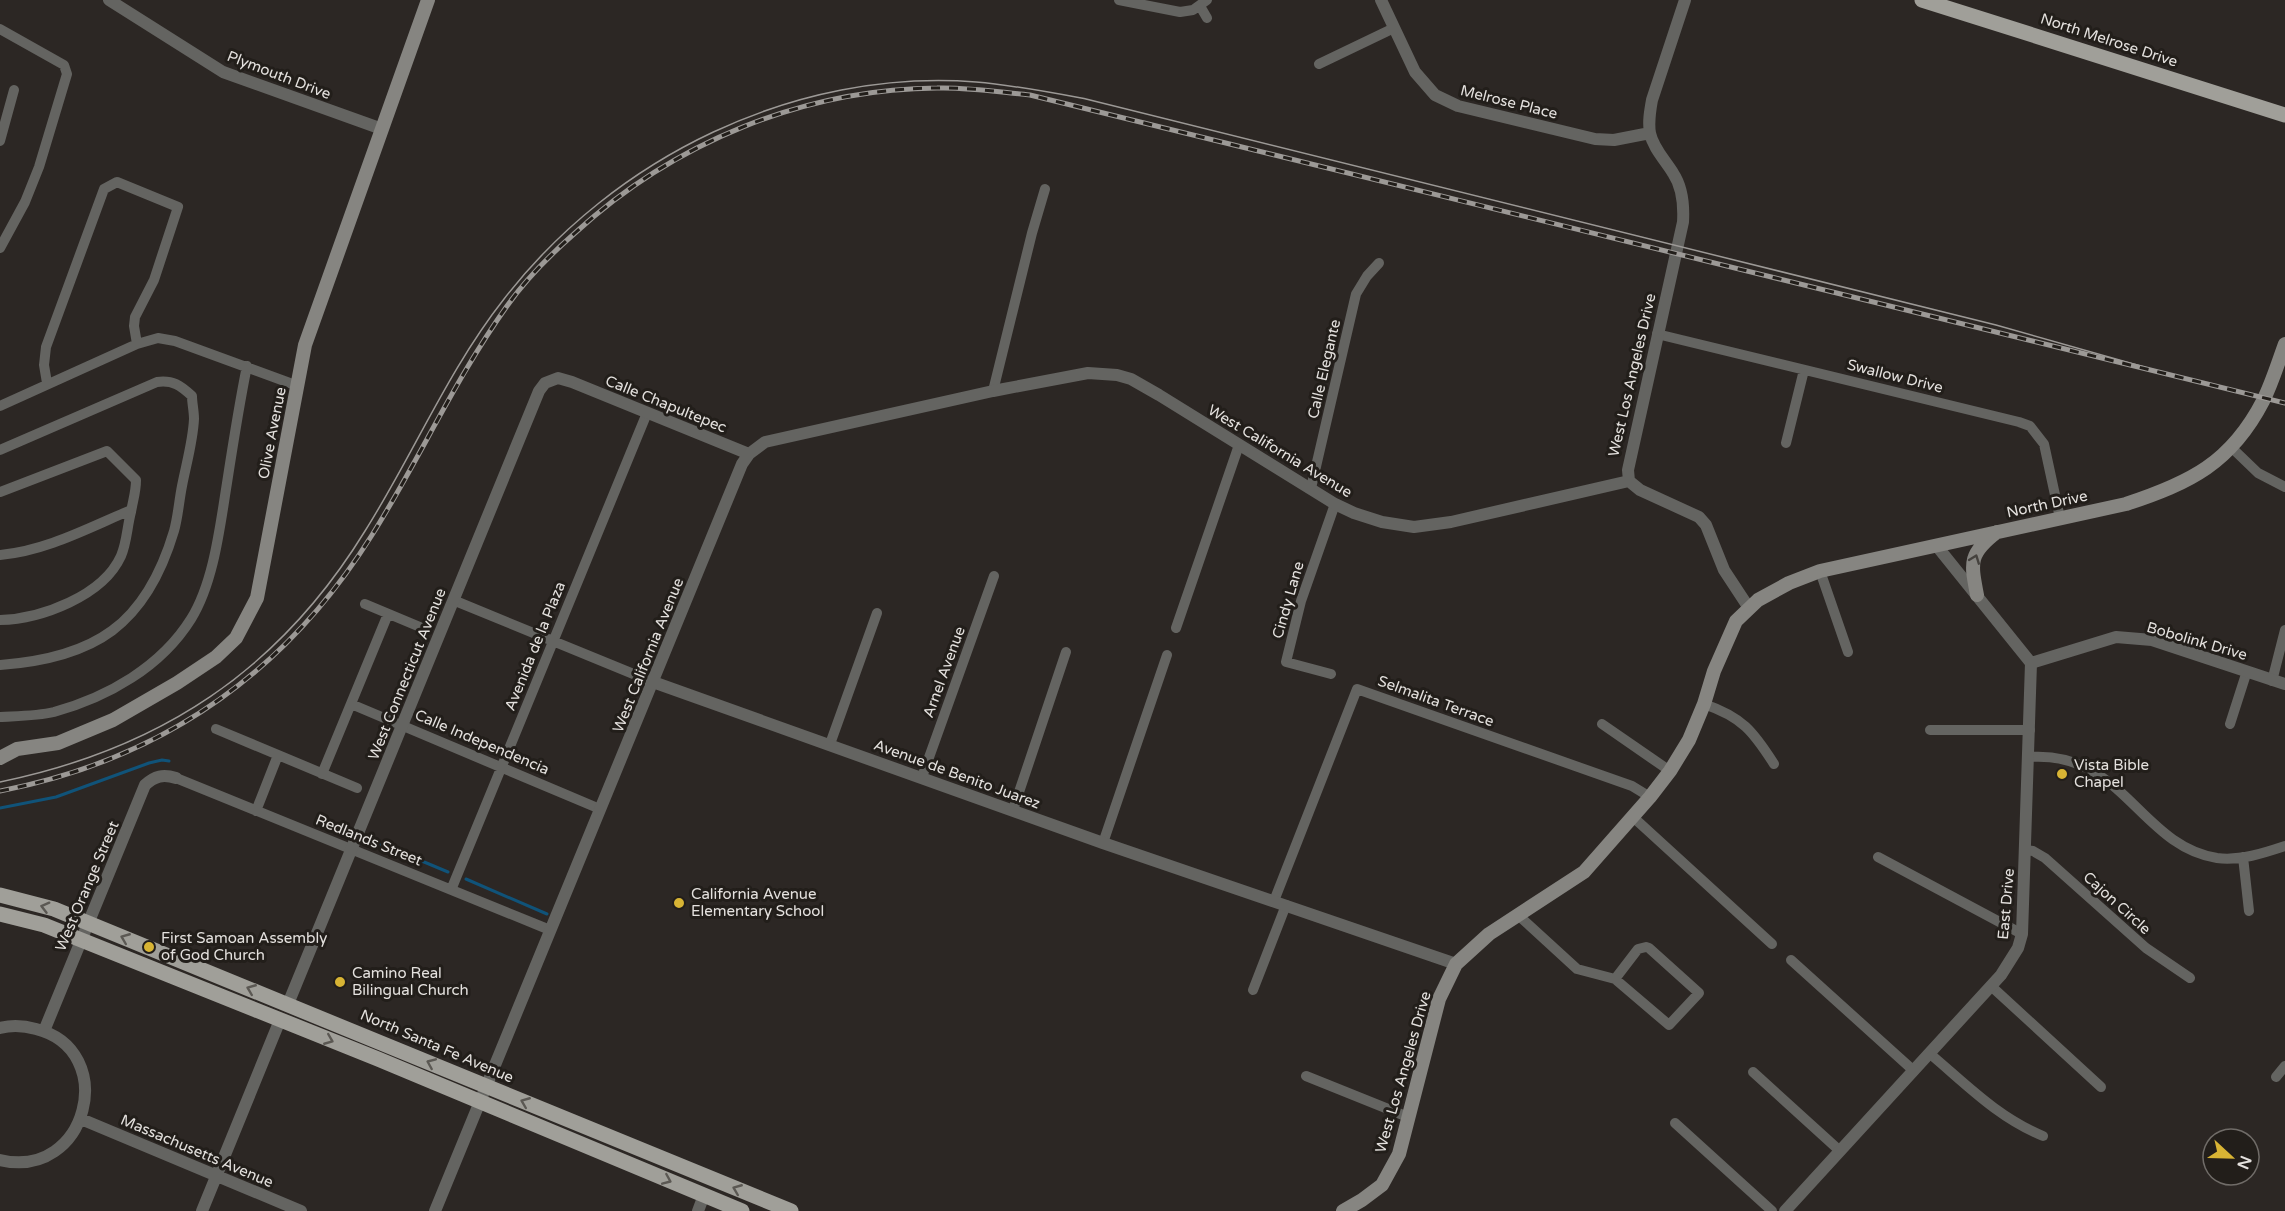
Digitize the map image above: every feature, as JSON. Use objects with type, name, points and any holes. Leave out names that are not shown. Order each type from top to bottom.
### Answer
[{"type":"main road","name":"Olive Avenue","points":[[0,746],[17,749],[58,743],[113,720],[216,657],[236,638],[257,598],[306,343],[428,0]]},
{"type":"main road","name":"North Melrose Drive","points":[[1922,0],[2285,115]]},
{"type":"main road","name":"North Drive","points":[[1749,608],[1758,600],[1789,583],[1820,571],[2127,504],[2187,482],[2214,464],[2232,448],[2251,423],[2264,398],[2285,344]]},
{"type":"main road","points":[[1977,595],[1971,565],[1984,542],[1998,531]]},
{"type":"main road","name":"West Los Angeles Drive","points":[[1343,1211],[1382,1185],[1399,1154],[1439,999],[1456,964],[1489,934],[1584,872],[1650,797],[1670,771],[1689,740],[1725,644],[1736,621],[1749,608]]},
{"type":"main road","name":"Olive Avenue","points":[[0,758],[17,749]]},
{"type":"main road","name":"North Santa Fe Avenue","points":[[0,896],[54,909],[88,922],[791,1211]]},
{"type":"main road","points":[[0,914],[44,925],[742,1211]]},
{"type":"main road","points":[[576,1142],[602,1143],[639,1158],[645,1157],[649,1152]]},
{"type":"street","name":"Plymouth Drive","points":[[109,0],[223,72],[382,129]]},
{"type":"street","points":[[1119,0],[1179,12],[1193,10],[1203,3],[1207,18]]},
{"type":"street","name":"Melrose Place","points":[[1381,0],[1415,72],[1435,95],[1458,106],[1595,139],[1614,140],[1650,134]]},
{"type":"street","name":"West Los Angeles Drive","points":[[1629,481],[1628,470],[1633,439],[1683,222],[1684,208],[1678,183],[1656,149],[1650,134],[1649,117],[1652,100],[1685,0]]},
{"type":"street","points":[[1319,63],[1394,28]]},
{"type":"street","points":[[0,29],[64,65],[67,74],[39,167],[25,202],[0,249]]},
{"type":"street","points":[[0,141],[14,90]]},
{"type":"street","points":[[47,383],[44,365],[46,347],[104,189],[117,182],[178,207],[154,280],[135,317],[137,344]]},
{"type":"street","points":[[993,391],[1032,232],[1045,189]]},
{"type":"street","name":"Calle Elegante","points":[[1311,488],[1356,294],[1366,276],[1379,263]]},
{"type":"street","name":"Swallow Drive","points":[[1658,334],[2030,426],[2044,444],[2060,518]]},
{"type":"street","points":[[0,406],[137,344],[158,338],[247,366],[298,386]]},
{"type":"street","points":[[0,717],[52,712],[96,698],[134,677],[162,657],[182,632],[192,617],[208,579],[219,531],[247,366]]},
{"type":"street","points":[[1786,443],[1804,370]]},
{"type":"street","name":"West California Avenue","points":[[435,1211],[742,464],[749,454],[765,442],[993,391],[1088,373],[1117,375],[1131,379],[1335,504],[1382,522],[1414,527],[1451,522],[1629,481]]},
{"type":"street","name":"West Connecticut Avenue","points":[[288,1004],[539,392],[545,383],[558,378],[572,382]]},
{"type":"street","points":[[0,450],[157,382],[168,380],[180,385],[192,396],[194,419],[174,530],[162,565],[146,594],[126,620],[87,647],[27,663],[0,665]]},
{"type":"street","name":"Calle Chapultepec","points":[[572,382],[749,454]]},
{"type":"street","name":"Avenida de la Plaza","points":[[451,890],[647,413]]},
{"type":"street","points":[[1176,628],[1239,445]]},
{"type":"street","points":[[2232,448],[2258,472],[2285,487]]},
{"type":"street","points":[[0,492],[106,451],[136,480],[136,497],[131,510],[127,538],[120,559],[102,583],[65,604],[41,614],[0,620]]},
{"type":"street","points":[[1629,481],[1640,490],[1699,517],[1706,525],[1724,570],[1749,608]]},
{"type":"street","name":"Cindy Lane","points":[[1331,674],[1286,662],[1301,601],[1335,504]]},
{"type":"street","points":[[0,555],[24,553],[53,544],[131,510]]},
{"type":"street","points":[[1936,545],[2031,663]]},
{"type":"street","points":[[1820,571],[1848,652]]},
{"type":"street","name":"Arnel Avenue","points":[[922,777],[994,576]]},
{"type":"street","name":"Avenue de Benito Juarez","points":[[453,600],[653,682],[733,712],[830,744],[1102,843],[1456,964]]},
{"type":"street","points":[[365,604],[420,627]]},
{"type":"street","points":[[830,744],[877,613]]},
{"type":"street","points":[[322,774],[388,614]]},
{"type":"street","points":[[2279,682],[2285,630]]},
{"type":"street","name":"Bobolink Drive","points":[[2031,663],[2116,638],[2152,640],[2279,682]]},
{"type":"street","points":[[1013,810],[1066,652]]},
{"type":"street","points":[[1102,843],[1167,655]]},
{"type":"street","name":"East Drive","points":[[1785,1211],[2001,975],[2018,948],[2022,934],[2031,663]]},
{"type":"street","points":[[2230,724],[2247,671]]},
{"type":"street","name":"Selmalita Terrace","points":[[1280,903],[1357,689],[1632,786],[1650,797]]},
{"type":"street","name":"Calle Independencia","points":[[351,704],[600,809]]},
{"type":"street","points":[[1704,704],[1728,712],[1754,733],[1774,764]]},
{"type":"street","points":[[1602,724],[1670,771]]},
{"type":"street","points":[[216,729],[357,788]]},
{"type":"street","points":[[1930,730],[2030,730]]},
{"type":"street","points":[[256,811],[278,755]]},
{"type":"street","points":[[2029,757],[2048,755],[2073,760],[2100,774],[2169,836],[2187,848],[2218,858],[2259,855],[2285,846]]},
{"type":"street","name":"West Orange Street","points":[[44,1031],[145,785],[152,779],[165,775],[176,778]]},
{"type":"street","name":"Redlands Street","points":[[176,778],[550,930]]},
{"type":"street","points":[[1633,817],[1772,944]]},
{"type":"street","name":"Cajon Circle","points":[[2025,850],[2033,851],[2045,858],[2146,948],[2190,978]]},
{"type":"street","points":[[1878,857],[2022,934]]},
{"type":"street","points":[[2243,857],[2249,911]]},
{"type":"street","points":[[1253,990],[1280,903]]},
{"type":"street","points":[[1518,915],[1577,969],[1615,979],[1669,1025],[1699,993],[1646,947],[1638,949],[1615,979]]},
{"type":"street","points":[[1791,960],[1914,1071]]},
{"type":"street","points":[[1991,986],[2101,1087]]},
{"type":"street","points":[[202,1211],[280,1020]]},
{"type":"street","points":[[0,1160],[16,1163],[43,1158],[66,1142],[81,1119],[85,1084],[78,1062],[63,1044],[44,1031],[24,1026],[1,1028]]},
{"type":"street","points":[[1929,1053],[1995,1111],[2019,1126],[2043,1136]]},
{"type":"street","points":[[2276,1077],[2285,1066]]},
{"type":"street","points":[[1754,1072],[1840,1151]]},
{"type":"street","points":[[1306,1076],[1408,1117]]},
{"type":"street","name":"Massachusetts Avenue","points":[[81,1119],[301,1211]]},
{"type":"street","points":[[1675,1123],[1772,1211]]},
{"type":"street","points":[[698,1211],[705,1196]]},
{"type":"waterway","points":[[0,808],[56,797],[149,763],[169,761]]},
{"type":"waterway","points":[[367,838],[448,872]]},
{"type":"waterway","points":[[466,879],[547,914]]},
{"type":"tram line","points":[[0,782],[58,767],[112,749],[163,725],[210,697],[254,663],[294,625],[331,581],[365,531],[465,355],[504,299],[548,248],[599,203],[654,164],[713,132],[776,107],[841,90],[908,81],[976,82],[1086,99],[1996,325],[2183,378]]},
{"type":"railway","points":[[0,791],[58,777],[113,757],[165,733],[213,704],[258,669],[300,629],[338,585],[389,507],[488,334],[514,296],[548,259],[613,201],[654,173],[697,148],[742,127],[838,98],[887,91],[937,88],[1030,95],[2285,403]]},
{"type":"place","name":"Vista Bible Chapel","points":[[2062,774]]},
{"type":"place","name":"California Avenue Elementary School","points":[[679,903]]},
{"type":"place","name":"First Samoan Assembly of God Church","points":[[149,947]]},
{"type":"place","name":"Camino Real Bilingual Church","points":[[340,982]]}]
